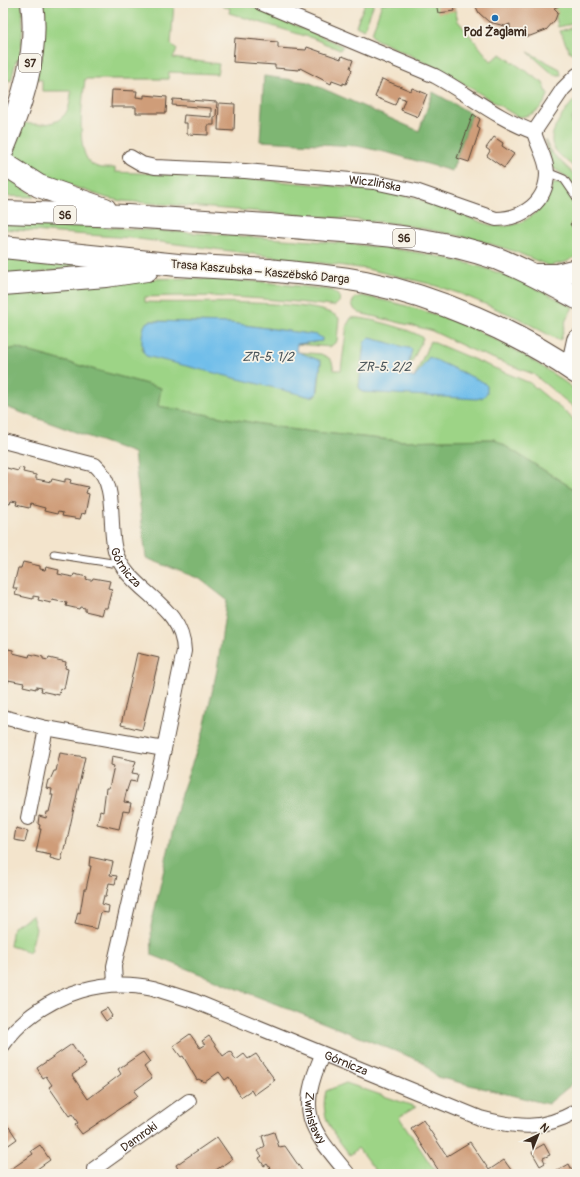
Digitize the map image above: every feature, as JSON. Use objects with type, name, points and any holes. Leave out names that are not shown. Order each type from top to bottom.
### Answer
[{"type":"main road","name":"S7","points":[[3,149],[22,102],[29,70],[32,48],[32,3]]},
{"type":"main road","points":[[3,163],[39,186],[127,216]]},
{"type":"main road","name":"S6","points":[[3,212],[127,216],[268,225],[390,236],[446,246],[497,259],[535,275],[577,298]]},
{"type":"main road","name":"Trasa Kaszubska – Kaszëbskô Darga","points":[[3,247],[178,265],[268,270],[365,282],[419,297],[473,317],[539,349],[574,370]]},
{"type":"main road","points":[[3,284],[106,276],[178,265]]},
{"type":"main road","points":[[535,275],[557,275],[577,270]]},
{"type":"main road","points":[[574,370],[577,340]]},
{"type":"street","points":[[261,3],[434,76],[461,90],[513,124],[534,132],[563,89],[577,75]]},
{"type":"street","name":"Wiczlińska","points":[[130,157],[142,164],[155,167],[245,171],[374,182],[416,191],[496,219],[518,217],[533,207],[544,191],[547,172],[534,132]]},
{"type":"street","name":"Górnicza","points":[[3,442],[95,465],[103,472],[108,484],[114,549],[118,561],[172,617],[184,640],[183,657],[164,749],[114,966],[115,984]]},
{"type":"street","points":[[3,717],[46,728],[164,749]]},
{"type":"street","points":[[28,818],[46,728]]},
{"type":"street","name":"Górnicza","points":[[3,1045],[18,1026],[41,1008],[71,994],[96,986],[115,984],[152,988],[194,1002],[480,1118],[521,1127],[547,1124],[577,1111]]},
{"type":"street","name":"Zwinisławy","points":[[322,1055],[310,1086],[308,1109],[313,1126],[319,1137],[348,1174]]},
{"type":"street","name":"Damroki","points":[[97,1174],[94,1169],[189,1101]]},
{"type":"lane","points":[[547,172],[564,179],[577,198]]},
{"type":"lane","points":[[54,554],[112,563],[118,561]]},
{"type":"green space","points":[[3,3],[22,3],[23,26],[20,58],[16,61],[11,81],[3,79]]},
{"type":"green space","points":[[41,3],[174,3],[171,44],[177,49],[173,58],[219,64],[217,74],[169,72],[168,79],[85,79],[81,125],[83,150],[87,159],[93,165],[104,168],[115,168],[115,172],[228,177],[381,190],[412,197],[490,225],[501,226],[512,225],[530,217],[544,203],[553,184],[558,183],[565,188],[574,205],[577,226],[577,256],[566,262],[549,266],[516,252],[475,239],[400,224],[122,201],[107,198],[37,174],[6,153],[3,120],[48,124],[57,121],[65,115],[69,105],[71,91],[42,91],[42,80],[36,79]]},
{"type":"green space","points":[[221,3],[244,3],[343,46],[340,50],[312,38],[229,13],[230,8],[223,7]]},
{"type":"green space","points":[[365,3],[374,3],[364,30],[356,26]]},
{"type":"green space","points":[[382,3],[453,3],[458,21],[491,61],[501,54],[543,83],[548,95],[546,100],[537,111],[518,117],[453,77],[375,39],[372,33]]},
{"type":"green space","points":[[553,3],[577,3],[577,23],[558,27]]},
{"type":"green space","points":[[577,26],[577,55],[569,51],[560,31]]},
{"type":"green space","points":[[528,52],[560,69],[561,75],[554,75]]},
{"type":"green space","points":[[264,76],[308,82],[419,131],[433,92],[472,114],[452,171],[389,153],[357,146],[260,141]]},
{"type":"green space","points":[[577,98],[577,117],[572,118],[574,154],[577,154],[577,170],[557,152],[552,142],[552,135],[561,117]]},
{"type":"green space","points":[[545,140],[551,152],[577,177],[577,191],[568,178],[553,168]]},
{"type":"green space","points":[[3,174],[34,195],[34,197],[3,196]]},
{"type":"green space","points":[[3,220],[331,242],[422,253],[452,259],[505,275],[551,295],[573,307],[566,320],[561,339],[558,340],[518,318],[461,294],[430,284],[367,269],[131,238],[3,229]]},
{"type":"green space","points":[[3,256],[111,264],[3,277]]},
{"type":"green space","points":[[196,278],[264,282],[331,290],[339,296],[340,301],[335,306],[331,306],[215,296],[168,296],[145,297],[145,302],[277,304],[326,311],[339,318],[337,341],[330,347],[297,344],[322,341],[317,335],[230,323],[151,321],[145,325],[142,337],[142,349],[315,396],[318,391],[321,361],[296,352],[321,354],[329,358],[332,362],[334,370],[341,370],[347,325],[351,318],[377,321],[409,331],[423,338],[406,375],[411,349],[370,338],[364,343],[359,387],[362,392],[482,398],[486,385],[462,372],[414,378],[430,341],[530,383],[577,422],[577,491],[494,439],[401,441],[295,430],[157,406],[161,388],[16,348],[3,351],[3,291],[144,279]]},
{"type":"green space","points":[[362,296],[422,310],[449,319],[501,342],[526,356],[577,391],[577,410],[533,374],[474,351],[430,330],[359,313],[354,309],[352,303],[355,298]]},
{"type":"green space","points":[[16,348],[161,388],[158,406],[295,430],[401,441],[494,439],[577,491],[577,1080],[548,1104],[437,1077],[423,1062],[152,955],[151,926],[181,794],[203,733],[217,670],[227,600],[200,579],[146,558],[134,453],[3,406],[3,351]]},
{"type":"green space","points":[[32,916],[36,929],[30,952],[10,946],[13,927]]},
{"type":"green space","points":[[346,1083],[416,1107],[399,1117],[437,1174],[378,1174],[358,1148],[350,1155],[329,1126],[326,1118],[324,1101],[326,1091]]},
{"type":"water","name":"ZR-5. 1/2","points":[[151,321],[230,323],[317,335],[322,338],[322,341],[297,344],[296,351],[321,361],[317,394],[311,397],[146,356],[142,345],[142,335],[144,326],[146,323]]},
{"type":"water","name":"ZR-5. 2/2","points":[[370,338],[412,349],[406,375],[414,378],[429,357],[483,382],[487,386],[487,393],[483,397],[477,399],[362,392],[359,387],[364,343]]},
{"type":"building","points":[[436,3],[453,3],[455,11],[438,13]]},
{"type":"building","points":[[474,3],[559,3],[559,6],[554,8],[558,12],[555,20],[546,30],[530,36],[523,36],[510,31],[510,24],[505,26],[489,22],[479,13]]},
{"type":"building","points":[[235,38],[278,42],[278,48],[306,50],[307,47],[341,59],[342,56],[353,60],[350,68],[352,70],[346,84],[343,83],[343,85],[332,81],[331,84],[300,68],[299,70],[275,68],[275,65],[233,62]]},
{"type":"building","points":[[382,79],[411,91],[412,88],[427,94],[418,117],[401,110],[405,99],[398,97],[395,105],[375,97]]},
{"type":"building","points":[[112,90],[137,91],[136,97],[144,98],[144,95],[167,97],[166,113],[136,113],[136,107],[111,107]]},
{"type":"building","points":[[173,99],[217,102],[214,125],[208,125],[208,135],[187,134],[187,123],[183,123],[184,115],[211,117],[211,108],[172,105]]},
{"type":"building","points":[[219,103],[235,104],[234,131],[218,130]]},
{"type":"building","points":[[473,114],[480,119],[477,127],[480,129],[469,162],[457,158]]},
{"type":"building","points":[[573,133],[577,133],[577,147],[575,148]]},
{"type":"building","points":[[494,137],[503,143],[502,146],[514,154],[504,168],[487,156],[490,151],[486,148]]},
{"type":"building","points":[[577,219],[577,233],[576,233],[570,224]]},
{"type":"building","points":[[3,467],[18,471],[19,468],[24,469],[23,472],[36,475],[36,479],[51,482],[52,479],[65,482],[65,479],[68,479],[71,480],[70,483],[88,487],[86,493],[89,494],[85,514],[82,513],[80,519],[62,516],[63,513],[58,512],[57,514],[44,511],[45,508],[30,504],[29,508],[16,505],[17,502],[11,501],[10,504],[3,502]]},
{"type":"building","points":[[23,562],[40,566],[40,569],[45,570],[46,567],[59,570],[58,574],[73,577],[74,574],[87,577],[86,579],[89,580],[92,580],[93,578],[110,581],[108,588],[112,589],[107,608],[104,608],[102,615],[85,611],[85,608],[80,607],[79,609],[66,606],[67,603],[52,600],[51,603],[38,600],[39,597],[33,596],[33,599],[15,595],[17,588],[13,588],[18,568],[21,568]]},
{"type":"building","points":[[3,648],[13,650],[13,653],[29,657],[30,654],[43,657],[43,659],[48,660],[49,658],[66,662],[65,668],[68,669],[64,689],[60,688],[59,695],[41,691],[42,688],[36,687],[36,689],[23,686],[24,683],[8,680],[8,683],[3,682]]},
{"type":"building","points":[[137,653],[159,658],[142,730],[121,725]]},
{"type":"building","points":[[60,753],[85,757],[66,845],[61,861],[50,858],[51,855],[36,852],[41,829],[39,829],[40,825],[38,824],[39,816],[46,818],[47,812],[49,812],[53,795],[51,795],[52,789],[46,788],[48,780],[50,780],[54,771],[56,771]]},
{"type":"building","points":[[112,756],[136,761],[132,773],[138,774],[136,782],[130,781],[124,802],[131,803],[129,812],[123,811],[119,829],[97,824],[100,811],[103,812],[106,788],[109,788],[114,766],[111,765]]},
{"type":"building","points":[[16,828],[28,831],[25,842],[14,840]]},
{"type":"building","points":[[90,857],[113,862],[110,875],[117,876],[115,884],[109,883],[106,896],[104,896],[102,904],[109,906],[108,913],[101,912],[97,929],[75,924],[78,912],[80,913],[84,889],[86,889],[91,866],[89,866]]},
{"type":"building","points":[[107,1008],[112,1016],[106,1021],[100,1012]]},
{"type":"building","points":[[190,1034],[200,1048],[205,1045],[202,1041],[209,1036],[223,1056],[230,1051],[236,1060],[244,1054],[248,1059],[256,1054],[275,1080],[254,1095],[251,1090],[241,1097],[229,1077],[225,1080],[219,1072],[205,1082],[198,1079],[197,1080],[183,1056],[181,1057],[173,1046]]},
{"type":"building","points":[[72,1044],[86,1065],[72,1075],[88,1099],[121,1074],[118,1069],[143,1052],[150,1062],[144,1067],[152,1078],[134,1091],[138,1096],[82,1134],[75,1125],[78,1123],[72,1114],[69,1116],[49,1087],[52,1085],[46,1076],[43,1078],[37,1068]]},
{"type":"building","points":[[423,1120],[447,1156],[470,1142],[489,1170],[504,1160],[514,1174],[441,1174],[411,1128]]},
{"type":"building","points":[[9,1127],[17,1139],[3,1149],[3,1132]]},
{"type":"building","points":[[274,1132],[279,1147],[285,1146],[303,1172],[302,1174],[274,1174],[267,1164],[264,1166],[259,1158],[262,1156],[258,1151],[265,1146],[262,1136]]},
{"type":"building","points":[[217,1137],[232,1159],[210,1174],[171,1174],[178,1169],[176,1165]]},
{"type":"building","points":[[544,1144],[550,1155],[543,1158],[545,1163],[540,1166],[532,1152]]},
{"type":"building","points":[[40,1145],[50,1160],[30,1174],[4,1174],[33,1154],[31,1151]]},
{"type":"building","points":[[569,1164],[573,1172],[577,1170],[577,1174],[552,1174]]},
{"type":"place","name":"Pod Żaglami","points":[[495,18]]}]
